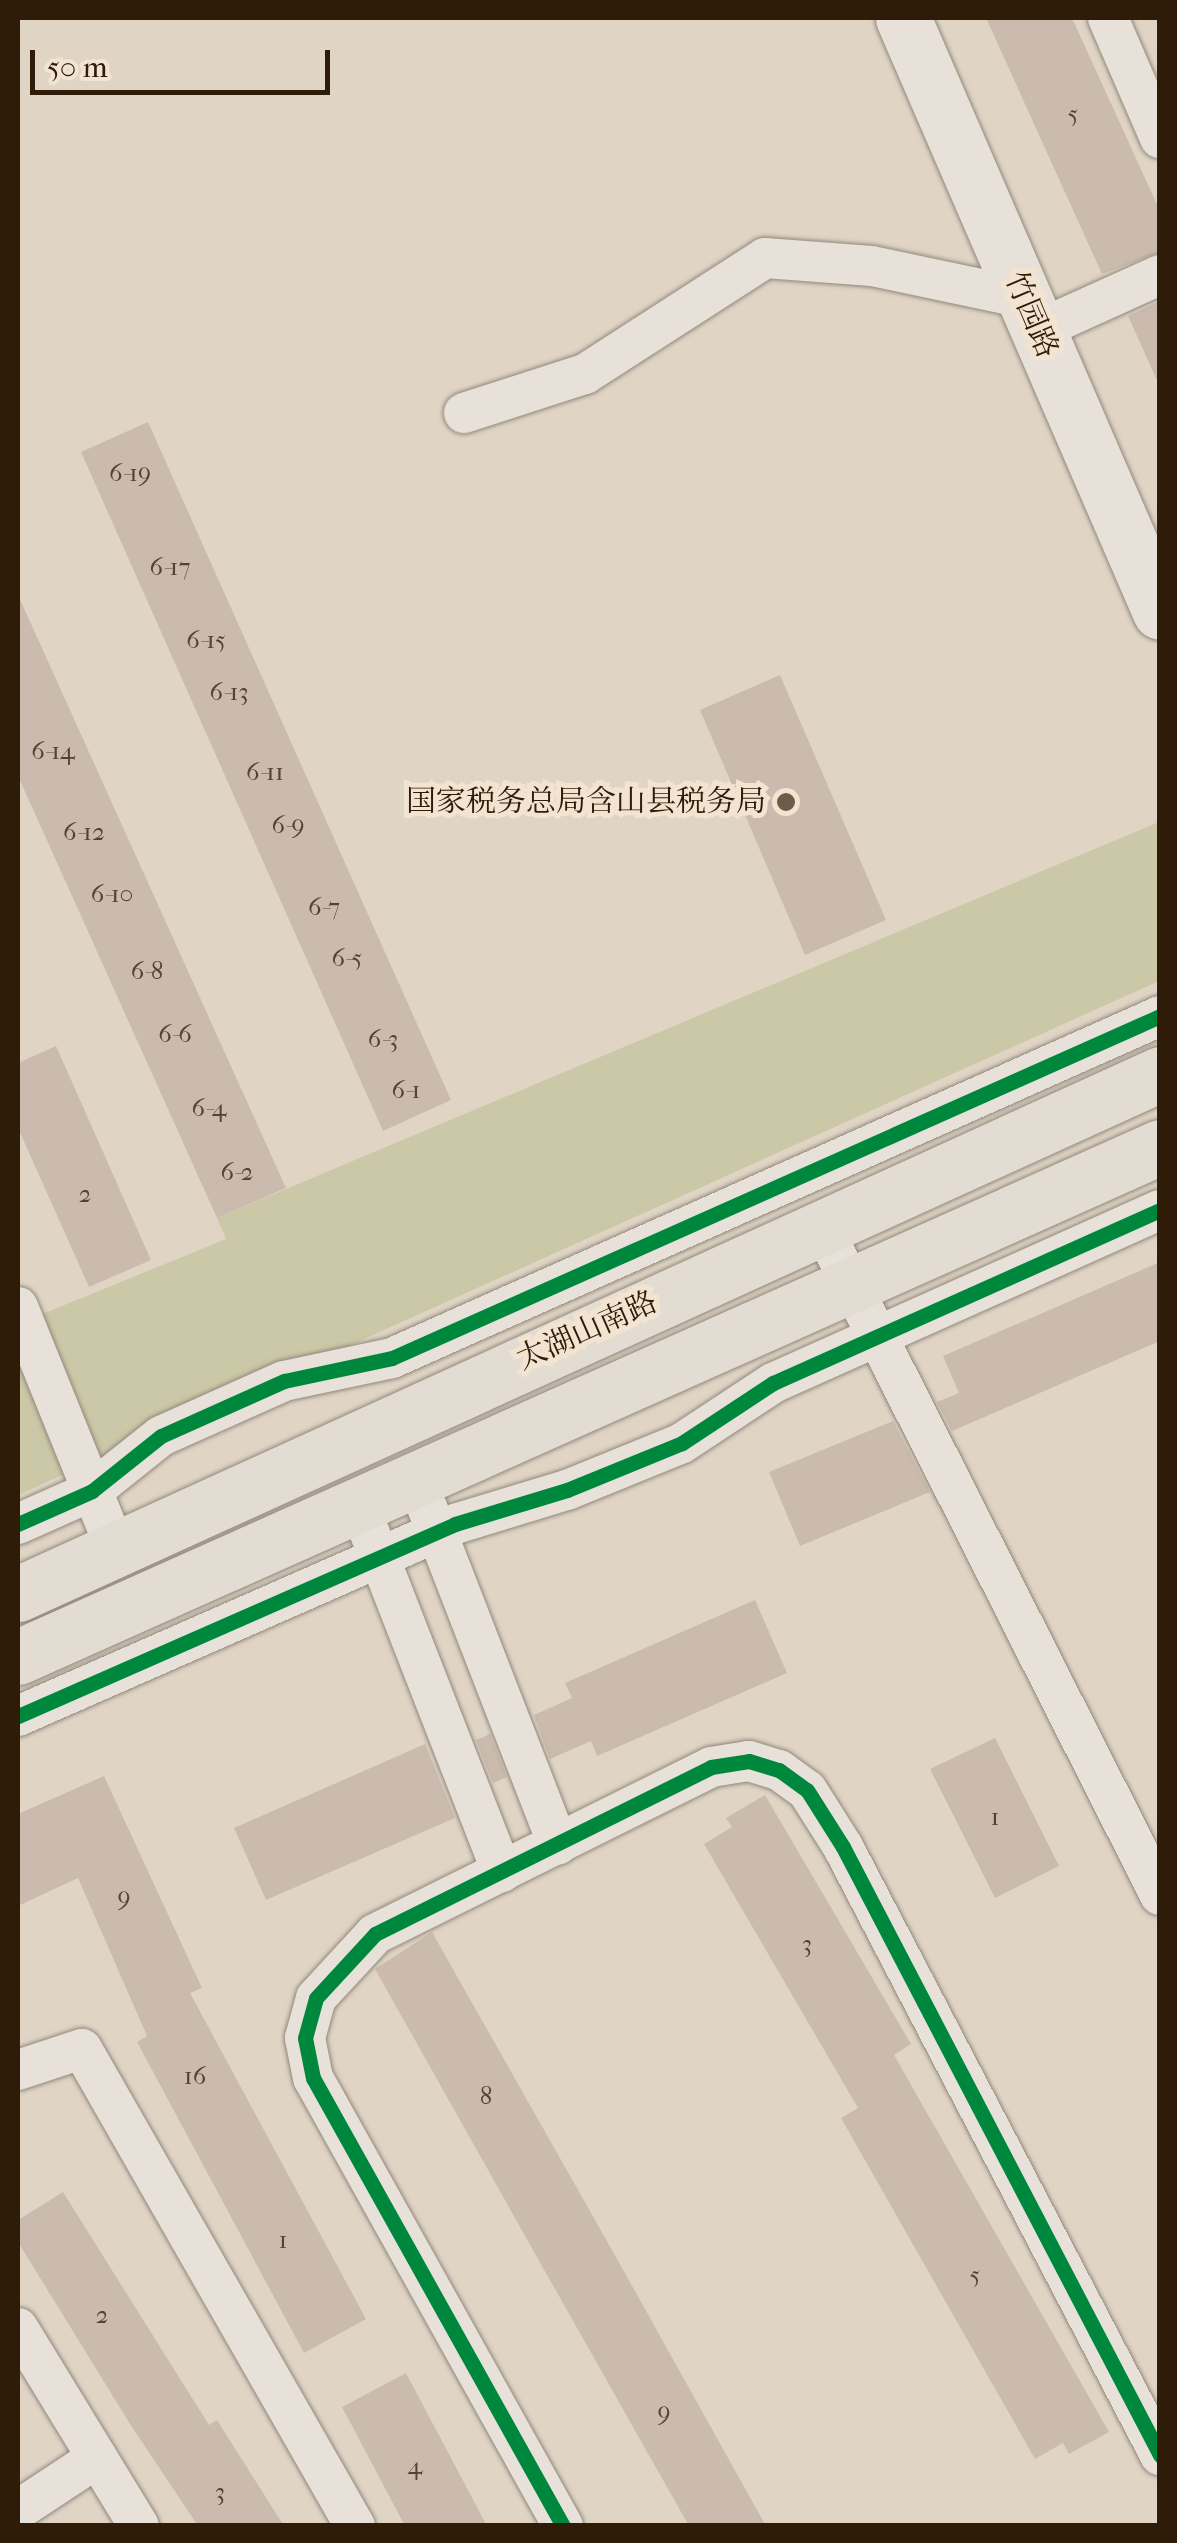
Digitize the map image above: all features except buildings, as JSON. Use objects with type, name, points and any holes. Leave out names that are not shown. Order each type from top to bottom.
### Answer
[{"type":"main road","name":"太湖山南路","points":[[18,1594],[820,1225],[1160,1074]]},
{"type":"main road","points":[[18,1656],[1160,1147]]},
{"type":"street","name":"竹园路","points":[[903,18],[1160,612]]},
{"type":"street","points":[[1108,18],[1160,138]]},
{"type":"street","points":[[464,413],[585,374],[765,258],[872,266],[1031,314],[1160,274]]},
{"type":"street","points":[[18,1524],[92,1491],[161,1436],[284,1381],[392,1358],[1160,1016]]},
{"type":"street","points":[[18,1716],[436,1532],[682,1442],[773,1383],[1160,1210]]},
{"type":"street","points":[[820,1225],[1160,1895]]},
{"type":"street","points":[[18,1307],[116,1550]]},
{"type":"street","points":[[416,1478],[558,1844]]},
{"type":"street","points":[[359,1504],[502,1872]]},
{"type":"street","points":[[562,2526],[314,2078],[305,2038],[316,1998],[340,1963],[375,1934],[711,1767],[749,1761],[780,1770],[806,1790],[1160,2455]]},
{"type":"street","points":[[18,2070],[82,2049],[355,2526]]},
{"type":"street","points":[[18,2328],[138,2526]]},
{"type":"street","points":[[18,2510],[97,2458]]},
{"type":"shaded area","points":[[1159,822],[1159,981],[18,1495],[18,1324],[226,1239],[217,1218]]},
{"type":"cycle path","points":[[18,1524],[92,1491],[161,1436],[284,1381],[392,1358],[1160,1016]]},
{"type":"cycle path","points":[[18,1716],[455,1524],[567,1490],[682,1443],[773,1383],[1160,1210]]},
{"type":"cycle path","points":[[563,2526],[313,2078],[305,2038],[316,1998],[375,1934],[711,1767],[749,1761],[779,1770],[807,1790],[843,1847],[1160,2455]]},
{"type":"place","name":"国家税务总局含山县税务局","points":[[786,802]]}]
